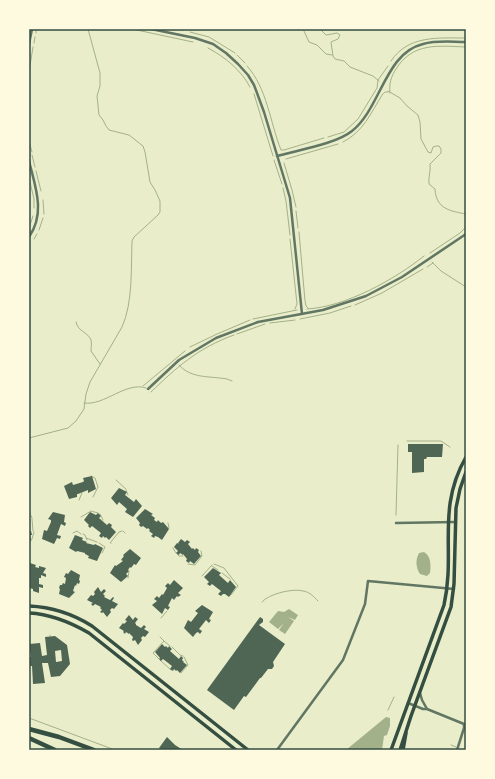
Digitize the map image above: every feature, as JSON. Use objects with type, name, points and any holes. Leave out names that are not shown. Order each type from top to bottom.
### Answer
[{"type":"highway","points":[[29,729],[59,737],[94,750]]},
{"type":"highway","points":[[29,738],[55,750]]},
{"type":"main road","points":[[391,750],[441,614],[447,589],[449,506],[452,489],[459,469],[466,457]]},
{"type":"main road","points":[[400,750],[449,614],[454,590],[455,522],[457,498],[466,472]]},
{"type":"main road","points":[[29,606],[58,611],[74,616],[92,626],[248,750]]},
{"type":"main road","points":[[29,613],[46,615],[75,625],[89,633],[236,750]]},
{"type":"main road","points":[[404,750],[407,730]]},
{"type":"street","points":[[29,44],[32,29]]},
{"type":"street","points":[[151,29],[208,42],[223,51],[238,64],[248,75],[255,88],[290,198],[302,314]]},
{"type":"street","points":[[277,156],[338,139],[352,131],[368,113],[395,64],[409,50],[430,42],[466,42]]},
{"type":"street","points":[[29,161],[39,207],[37,222],[29,237]]},
{"type":"street","points":[[148,389],[179,360],[216,338],[258,322],[335,307],[370,294],[402,277],[466,234]]},
{"type":"street","points":[[396,523],[455,522]]},
{"type":"street","points":[[277,750],[343,660],[365,602],[368,581],[454,590]]},
{"type":"street","points":[[428,650],[435,653]]},
{"type":"street","points":[[420,692],[427,709]]},
{"type":"street","points":[[408,704],[427,709],[464,724],[458,750]]},
{"type":"shaded area","points":[[424,552],[429,558],[430,564],[430,573],[427,576],[420,574],[416,564],[419,553]]},
{"type":"shaded area","points":[[289,609],[298,615],[295,620],[288,617],[294,621],[285,634],[279,630],[284,623],[278,629],[269,622],[278,611],[284,612]]},
{"type":"shaded area","points":[[386,717],[390,718],[390,726],[387,735],[384,736],[382,750],[346,750]]},
{"type":"building","points":[[408,444],[443,444],[442,457],[427,457],[424,459],[424,472],[412,473],[412,452],[408,452]]},
{"type":"building","points":[[92,476],[96,489],[88,493],[88,490],[77,494],[77,497],[69,499],[64,486],[72,482],[73,485],[83,482],[83,478]]},
{"type":"building","points":[[119,488],[127,492],[125,495],[134,502],[136,499],[142,506],[133,517],[125,512],[127,509],[119,502],[117,505],[111,498]]},
{"type":"building","points":[[145,509],[153,514],[151,515],[155,518],[154,520],[157,522],[158,520],[161,523],[163,522],[169,529],[162,540],[155,536],[154,538],[151,536],[153,534],[148,528],[147,529],[143,526],[141,527],[139,525],[140,523],[136,518]]},
{"type":"building","points":[[53,512],[65,515],[64,522],[66,523],[65,526],[61,524],[57,535],[61,536],[60,539],[57,538],[54,544],[42,539],[44,530],[47,531],[51,522],[51,520],[48,519]]},
{"type":"building","points":[[90,512],[96,515],[98,513],[101,516],[99,518],[107,525],[109,523],[112,525],[111,527],[116,532],[109,540],[106,537],[105,538],[103,536],[102,538],[99,536],[101,533],[92,526],[90,528],[88,526],[89,525],[84,520]]},
{"type":"building","points":[[29,531],[31,531],[32,535],[30,535],[31,540],[29,540]]},
{"type":"building","points":[[75,535],[83,538],[82,540],[87,542],[86,543],[95,544],[103,548],[97,561],[88,558],[89,556],[85,553],[76,552],[69,548]]},
{"type":"building","points":[[181,539],[185,542],[187,540],[190,542],[188,544],[192,549],[193,548],[195,550],[196,548],[199,550],[198,552],[201,556],[194,564],[190,561],[189,563],[186,561],[187,559],[183,554],[180,553],[179,555],[176,553],[178,551],[174,547],[177,543],[179,544],[178,543]]},
{"type":"building","points":[[130,549],[141,558],[136,565],[134,564],[131,568],[130,567],[126,574],[128,576],[121,582],[110,573],[115,565],[116,566],[123,561],[121,560],[124,556],[123,555]]},
{"type":"building","points":[[30,563],[36,565],[35,567],[39,568],[39,566],[46,568],[43,573],[46,574],[46,577],[41,575],[41,578],[39,578],[39,584],[43,585],[43,588],[39,587],[39,593],[29,588]]},
{"type":"building","points":[[213,568],[221,573],[219,575],[228,583],[230,580],[236,587],[229,597],[225,594],[221,596],[218,594],[221,591],[212,584],[210,586],[207,584],[209,582],[204,577]]},
{"type":"building","points":[[71,570],[80,575],[80,581],[79,584],[77,583],[76,586],[75,585],[73,591],[75,592],[69,598],[59,594],[59,588],[63,583],[65,584],[66,578],[64,577],[66,573],[68,574]]},
{"type":"building","points":[[174,580],[183,588],[178,593],[181,595],[178,597],[177,596],[174,600],[172,598],[168,606],[170,607],[168,610],[165,608],[162,614],[152,605],[157,601],[154,599],[157,596],[159,598],[162,594],[163,595],[167,588],[165,586],[168,583],[170,585]]},
{"type":"building","points":[[98,587],[101,592],[104,589],[106,591],[103,594],[105,596],[104,597],[110,600],[113,597],[114,598],[112,601],[118,604],[114,609],[112,608],[110,610],[111,612],[107,617],[103,612],[100,612],[102,610],[100,608],[101,607],[95,604],[93,606],[91,604],[93,603],[87,600],[91,595],[93,596],[95,594],[94,592]]},
{"type":"building","points":[[202,605],[213,612],[209,619],[211,620],[209,623],[206,620],[199,629],[202,631],[200,634],[198,632],[193,637],[184,628],[188,620],[191,622],[198,613],[195,611]]},
{"type":"building","points":[[129,615],[133,620],[135,617],[138,619],[135,623],[136,625],[141,628],[144,625],[146,627],[144,629],[149,632],[145,637],[143,636],[141,638],[142,640],[138,645],[135,640],[132,640],[133,637],[129,633],[126,632],[125,634],[123,632],[124,631],[119,628],[127,621],[125,620]]},
{"type":"building","points":[[260,617],[263,619],[263,622],[259,625],[285,644],[273,662],[274,666],[272,669],[268,669],[246,697],[244,696],[234,710],[207,690]]},
{"type":"building","points":[[55,636],[67,645],[70,664],[60,676],[51,677],[48,663],[42,663],[45,683],[33,684],[32,666],[29,666],[29,657],[31,657],[29,644],[40,643],[42,656],[47,655],[45,637]],"holes":[[[61,650],[62,661],[56,662],[55,651]]]},
{"type":"building","points":[[162,644],[168,648],[169,646],[172,649],[170,651],[179,659],[181,656],[183,658],[183,662],[187,665],[180,673],[177,670],[176,671],[174,669],[173,671],[170,669],[172,666],[163,659],[161,661],[159,659],[160,658],[155,652]]},
{"type":"building","points":[[167,737],[183,750],[163,750],[159,748]]},
{"type":"waterway","points":[[29,438],[68,428],[76,421],[84,409],[86,394],[90,382],[122,327],[126,317],[131,285],[132,241],[134,237],[160,212],[160,201],[150,182],[143,146],[129,135],[109,130],[99,115],[97,96],[100,86],[100,73],[88,29]]},
{"type":"waterway","points":[[132,29],[193,42]]},
{"type":"waterway","points":[[176,29],[183,30]]},
{"type":"waterway","points":[[320,29],[326,35],[337,33],[340,35],[338,39],[331,42],[333,56],[335,59],[344,61],[350,67],[373,76],[379,81]]},
{"type":"waterway","points":[[304,31],[309,42],[317,45],[326,54],[332,55]]},
{"type":"waterway","points":[[190,32],[209,37],[235,53]]},
{"type":"waterway","points":[[34,43],[35,37]]},
{"type":"waterway","points":[[391,61],[406,46],[415,42],[434,38],[465,38]]},
{"type":"waterway","points":[[390,93],[390,83],[396,69],[410,54],[418,50],[436,46],[466,47]]},
{"type":"waterway","points":[[29,72],[33,47]]},
{"type":"waterway","points":[[208,48],[232,64],[250,87]]},
{"type":"waterway","points":[[237,55],[245,63]]},
{"type":"waterway","points":[[247,66],[254,75],[264,95],[281,150],[324,138]]},
{"type":"waterway","points":[[328,137],[344,132],[358,119],[377,88],[378,80],[388,66]]},
{"type":"waterway","points":[[388,91],[400,98],[418,115],[421,139],[428,152],[431,153],[433,147],[436,146],[439,146],[441,149],[441,153],[430,164],[429,179],[429,184],[435,189],[438,201],[449,210],[466,214]]},
{"type":"waterway","points":[[343,142],[356,133],[370,115],[382,95],[385,92],[388,92]]},
{"type":"waterway","points":[[254,94],[273,156]]},
{"type":"waterway","points":[[29,141],[32,152]]},
{"type":"waterway","points":[[286,159],[338,144]]},
{"type":"waterway","points":[[32,155],[35,167]]},
{"type":"waterway","points":[[274,160],[282,184]]},
{"type":"waterway","points":[[284,163],[296,207]]},
{"type":"waterway","points":[[36,171],[41,191]]},
{"type":"waterway","points":[[29,178],[34,199],[34,208]]},
{"type":"waterway","points":[[283,188],[290,235]]},
{"type":"waterway","points":[[43,200],[44,214]]},
{"type":"waterway","points":[[296,211],[298,228]]},
{"type":"waterway","points":[[29,228],[33,216]]},
{"type":"waterway","points":[[39,230],[43,218]]},
{"type":"waterway","points":[[430,253],[460,233],[466,227]]},
{"type":"waterway","points":[[299,232],[305,301],[308,308]]},
{"type":"waterway","points":[[34,239],[37,234]]},
{"type":"waterway","points":[[290,239],[297,304],[295,309]]},
{"type":"waterway","points":[[307,309],[322,307],[353,298],[384,283],[424,256]]},
{"type":"waterway","points":[[432,262],[441,271],[466,287]]},
{"type":"waterway","points":[[427,267],[433,263]]},
{"type":"waterway","points":[[355,305],[382,293],[423,269]]},
{"type":"waterway","points":[[300,319],[330,313],[351,306]]},
{"type":"waterway","points":[[253,319],[297,310]]},
{"type":"waterway","points":[[190,347],[250,320]]},
{"type":"waterway","points":[[270,323],[295,320]]},
{"type":"waterway","points":[[76,322],[79,328],[90,337],[91,351],[100,364]]},
{"type":"waterway","points":[[237,334],[265,324]]},
{"type":"waterway","points":[[151,392],[170,374],[199,352],[234,335]]},
{"type":"waterway","points":[[143,386],[185,351]]},
{"type":"waterway","points":[[179,365],[189,373],[195,375],[232,381]]},
{"type":"waterway","points":[[84,403],[100,401],[123,390],[131,388],[146,388]]},
{"type":"waterway","points":[[407,441],[441,441],[450,447]]},
{"type":"waterway","points":[[396,515],[398,445]]},
{"type":"waterway","points":[[91,476],[95,478],[98,487],[93,497]]},
{"type":"waterway","points":[[116,480],[126,489]]},
{"type":"waterway","points":[[126,490],[128,495]]},
{"type":"waterway","points":[[79,500],[82,493]]},
{"type":"waterway","points":[[29,511],[32,518]]},
{"type":"waterway","points":[[81,517],[91,511],[98,513]]},
{"type":"waterway","points":[[100,514],[103,520]]},
{"type":"waterway","points":[[32,519],[33,531]]},
{"type":"waterway","points":[[168,523],[169,528]]},
{"type":"waterway","points":[[73,533],[77,531],[81,534]]},
{"type":"waterway","points":[[111,543],[119,532],[122,531]]},
{"type":"waterway","points":[[29,544],[34,532]]},
{"type":"waterway","points":[[83,534],[87,540]]},
{"type":"waterway","points":[[86,538],[97,542]]},
{"type":"waterway","points":[[99,543],[105,547],[102,553]]},
{"type":"waterway","points":[[173,548],[176,553]]},
{"type":"waterway","points":[[188,564],[195,565],[202,556],[201,551]]},
{"type":"waterway","points":[[177,554],[179,556],[183,556]]},
{"type":"waterway","points":[[214,564],[224,568],[238,586],[231,595]]},
{"type":"waterway","points":[[202,576],[212,565]]},
{"type":"waterway","points":[[212,566],[218,570]]},
{"type":"waterway","points":[[128,578],[129,571]]},
{"type":"waterway","points":[[222,573],[230,579]]},
{"type":"waterway","points":[[262,602],[275,594],[293,590],[308,592],[318,601]]},
{"type":"waterway","points":[[161,618],[167,611]]},
{"type":"waterway","points":[[159,659],[153,653],[164,641],[160,637]]},
{"type":"waterway","points":[[164,641],[170,646]]},
{"type":"waterway","points":[[172,647],[183,656]]},
{"type":"waterway","points":[[181,673],[188,665],[184,657]]},
{"type":"waterway","points":[[160,660],[171,670]]},
{"type":"waterway","points":[[388,710],[394,697]]},
{"type":"waterway","points":[[29,718],[115,750]]},
{"type":"waterway","points":[[451,745],[456,747]]}]
